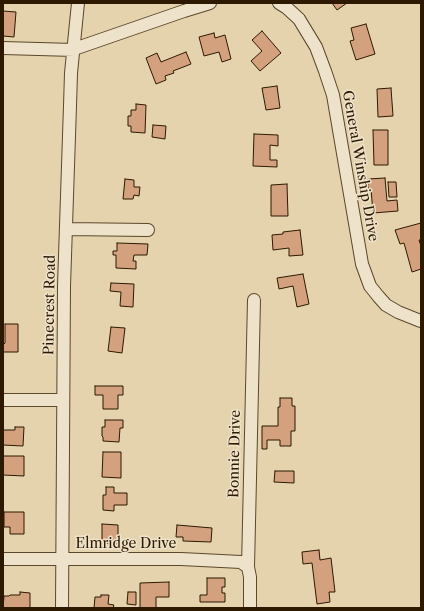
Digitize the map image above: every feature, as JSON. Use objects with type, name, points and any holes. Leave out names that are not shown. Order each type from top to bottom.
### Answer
[{"type":"street","name":"Pinecrest Road","points":[[62,608],[64,286],[71,73],[78,3]]},
{"type":"street","points":[[3,48],[74,50],[210,3]]},
{"type":"street","name":"General Winship Drive","points":[[279,3],[299,19],[316,47],[325,70],[333,95],[362,264],[370,286],[386,305],[398,312],[421,321]]},
{"type":"street","points":[[66,229],[148,230]]},
{"type":"street","name":"Bonnie Drive","points":[[250,608],[250,577],[248,567],[254,300]]},
{"type":"street","points":[[3,400],[63,400]]},
{"type":"street","name":"Elmridge Drive","points":[[3,559],[181,559],[241,562],[248,567]]},
{"type":"building","points":[[332,3],[347,3],[337,10]]},
{"type":"building","points":[[3,11],[16,12],[14,37],[3,36]]},
{"type":"building","points":[[366,24],[375,54],[356,60],[350,41],[354,40],[351,28]]},
{"type":"building","points":[[262,31],[281,53],[260,71],[251,61],[262,51],[252,40]]},
{"type":"building","points":[[214,33],[215,38],[225,35],[231,59],[222,62],[219,52],[204,56],[199,37]]},
{"type":"building","points":[[186,52],[191,64],[173,71],[174,73],[165,76],[166,80],[156,84],[146,58],[157,53],[161,62]]},
{"type":"building","points":[[277,86],[280,108],[266,110],[262,88]]},
{"type":"building","points":[[391,88],[393,116],[378,117],[377,89]]},
{"type":"building","points":[[136,104],[146,105],[145,133],[131,132],[131,126],[128,126],[128,116],[131,116],[131,110],[136,110]]},
{"type":"building","points":[[153,125],[166,126],[165,139],[152,137]]},
{"type":"building","points":[[373,130],[388,130],[388,165],[374,165]]},
{"type":"building","points":[[254,134],[278,135],[278,146],[270,145],[270,160],[277,160],[277,167],[253,166]]},
{"type":"building","points":[[385,178],[387,201],[397,200],[398,211],[373,213],[371,189],[368,189],[368,179]]},
{"type":"building","points":[[125,179],[134,180],[134,187],[140,187],[139,196],[134,195],[133,199],[123,199]]},
{"type":"building","points":[[388,182],[396,182],[397,197],[389,197]]},
{"type":"building","points":[[287,184],[288,216],[271,216],[271,185]]},
{"type":"building","points":[[421,223],[421,240],[419,240],[421,246],[421,269],[412,272],[404,243],[400,244],[395,230]]},
{"type":"building","points":[[300,230],[303,255],[289,256],[289,248],[273,250],[272,235]]},
{"type":"building","points":[[117,243],[148,244],[147,255],[134,255],[133,261],[136,261],[136,269],[116,268],[116,255],[113,255],[113,251],[117,251]]},
{"type":"building","points":[[303,274],[309,304],[297,307],[293,286],[279,289],[277,278]]},
{"type":"building","points":[[111,283],[134,284],[133,307],[120,306],[121,292],[110,291]]},
{"type":"building","points":[[5,324],[18,324],[18,352],[3,352],[3,345],[5,343]]},
{"type":"building","points":[[111,327],[125,328],[122,353],[108,351]]},
{"type":"building","points":[[95,386],[123,386],[123,395],[118,395],[118,409],[103,409],[103,395],[95,395]]},
{"type":"building","points":[[280,398],[292,398],[292,406],[295,406],[295,431],[291,431],[291,446],[280,446],[280,440],[267,440],[267,449],[262,449],[262,426],[278,426],[278,407],[280,407]]},
{"type":"building","points":[[105,420],[123,420],[123,428],[120,428],[119,442],[103,441],[102,427],[105,427]]},
{"type":"building","points":[[15,427],[24,427],[23,446],[3,445],[3,430],[15,430]]},
{"type":"building","points":[[103,452],[121,452],[121,478],[102,477]]},
{"type":"building","points":[[3,456],[24,456],[24,476],[3,475]]},
{"type":"building","points":[[275,471],[294,471],[294,483],[274,482]]},
{"type":"building","points":[[106,487],[114,487],[114,493],[127,493],[127,505],[114,505],[114,511],[103,510],[103,495],[106,495]]},
{"type":"building","points":[[4,512],[24,512],[24,534],[10,534],[10,527],[4,527]]},
{"type":"building","points":[[102,524],[118,525],[118,544],[102,543]]},
{"type":"building","points":[[177,525],[212,528],[211,542],[183,541],[183,537],[176,537]]},
{"type":"building","points":[[319,550],[320,560],[331,558],[335,592],[329,592],[330,602],[317,604],[312,563],[303,564],[302,552]]},
{"type":"building","points":[[207,578],[225,578],[225,587],[222,587],[222,593],[225,593],[225,602],[200,602],[200,595],[207,595]]},
{"type":"building","points":[[169,582],[169,597],[156,597],[156,608],[140,608],[140,583]]},
{"type":"building","points":[[20,592],[30,593],[30,608],[3,608],[4,596],[20,595]]},
{"type":"building","points":[[128,592],[136,592],[136,605],[127,604]]},
{"type":"building","points":[[101,595],[109,595],[108,604],[114,605],[113,608],[94,608],[95,597],[101,597]]}]
